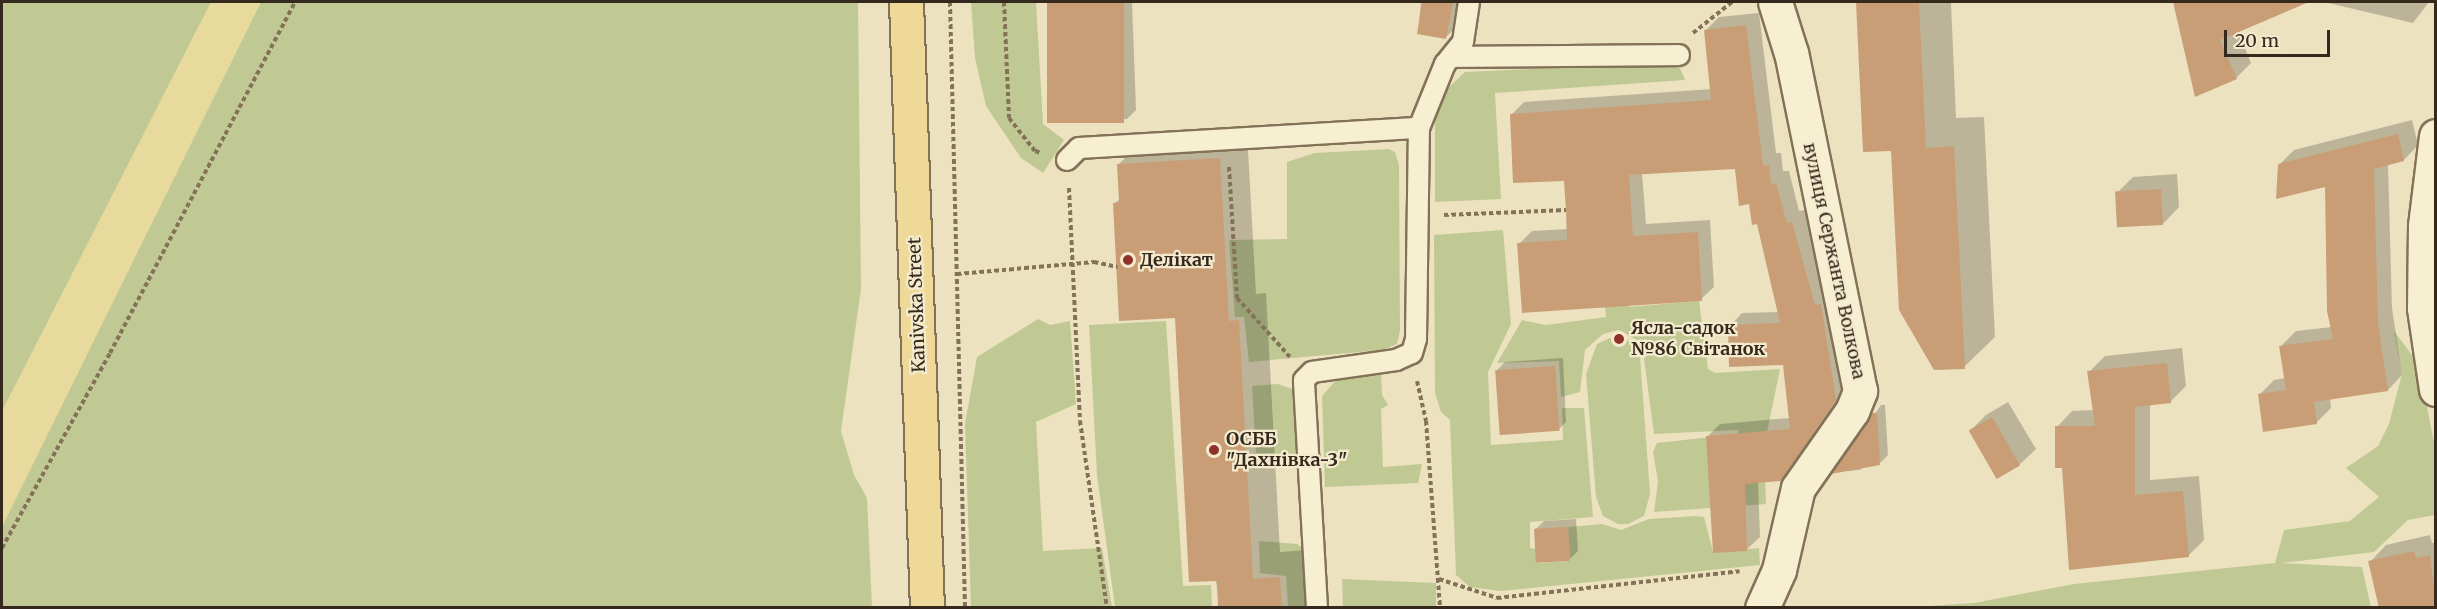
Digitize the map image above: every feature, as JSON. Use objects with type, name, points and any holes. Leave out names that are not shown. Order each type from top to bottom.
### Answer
[{"type":"main road","name":"Kanivska Street","points":[[906,2],[927,608]]},
{"type":"street","name":"вулиця Сержанта Волкова","points":[[1762,608],[1779,570],[1798,488],[1852,411],[1860,391],[1791,53],[1775,2]]},
{"type":"street","points":[[2436,136],[2425,226],[2424,308],[2436,389]]},
{"type":"lane","points":[[1317,608],[1303,385],[1306,376],[1396,360],[1412,353],[1416,339],[1419,128],[1437,79],[1463,42],[1469,2]]},
{"type":"lane","points":[[1453,57],[1679,55]]},
{"type":"lane","points":[[1067,160],[1079,148],[1227,142],[1419,128]]},
{"type":"path","points":[[2,548],[110,353],[295,2]]},
{"type":"path","points":[[950,2],[965,608]]},
{"type":"path","points":[[1004,2],[1009,118],[1035,151],[1067,160],[1074,264],[1080,421],[1107,608]]},
{"type":"path","points":[[1679,55],[1694,32],[1732,2]]},
{"type":"path","points":[[1227,142],[1236,298],[1306,376]]},
{"type":"path","points":[[1461,215],[1566,210]]},
{"type":"path","points":[[957,274],[1104,262],[1117,267]]},
{"type":"path","points":[[1412,353],[1426,421],[1440,608]]},
{"type":"path","points":[[1439,579],[1497,598],[1759,568],[1779,570]]},
{"type":"green space","points":[[2,2],[858,2],[861,289],[841,431],[854,475],[867,498],[872,607],[2,607]]},
{"type":"green space","points":[[971,2],[1036,2],[1043,124],[1064,140],[1043,173],[1021,158],[986,106],[975,58]]},
{"type":"green space","points":[[1667,63],[1680,68],[1685,80],[1495,93],[1501,199],[1435,202],[1435,114],[1448,88],[1465,72]]},
{"type":"green space","points":[[1389,149],[1395,152],[1399,165],[1400,331],[1397,344],[1383,350],[1249,362],[1244,317],[1235,317],[1229,240],[1287,239],[1287,162],[1315,153]]},
{"type":"green space","points":[[1503,230],[1511,324],[1488,372],[1491,445],[1563,440],[1562,408],[1584,408],[1593,517],[1530,522],[1530,548],[1536,549],[1537,563],[1570,561],[1568,527],[1602,524],[1621,530],[1649,519],[1695,516],[1704,517],[1713,552],[1759,548],[1760,565],[1501,591],[1470,587],[1456,575],[1450,420],[1441,412],[1435,393],[1434,235]]},
{"type":"green space","points":[[1626,254],[1629,307],[1699,301],[1708,369],[1715,373],[1780,369],[1764,447],[1766,504],[1654,512],[1658,481],[1653,452],[1657,443],[1738,434],[1738,430],[1654,434],[1643,351],[1635,339],[1619,330],[1603,334],[1585,350],[1580,392],[1561,397],[1559,361],[1497,363],[1522,320],[1546,325],[1606,317],[1605,305]]},
{"type":"green space","points":[[1038,319],[1050,325],[1070,321],[1076,404],[1036,422],[1043,551],[1102,548],[1112,607],[971,607],[965,424],[977,357]]},
{"type":"green space","points":[[1166,321],[1183,586],[1211,585],[1212,607],[1115,607],[1097,475],[1089,325]]},
{"type":"green space","points":[[2394,331],[2418,363],[2435,447],[2435,515],[2408,520],[2374,552],[2281,563],[2362,567],[2371,607],[1898,608],[1974,603],[2074,584],[2275,563],[2284,530],[2350,521],[2379,497],[2346,468],[2378,446],[2389,424],[2402,374]]},
{"type":"green space","points":[[1610,338],[1626,338],[1640,356],[1650,494],[1644,516],[1628,524],[1618,524],[1603,516],[1596,497],[1586,374],[1597,344]]},
{"type":"green space","points":[[1381,372],[1382,395],[1388,405],[1381,409],[1383,467],[1422,464],[1418,483],[1325,487],[1322,396],[1340,376]]},
{"type":"green space","points":[[1278,384],[1292,389],[1297,396],[1301,453],[1296,456],[1256,454],[1252,386]]},
{"type":"green space","points":[[1259,541],[1297,544],[1304,549],[1307,555],[1305,607],[1288,607],[1286,576],[1260,573]]},
{"type":"green space","points":[[1342,579],[1436,583],[1436,607],[1343,607]]},
{"type":"sand","points":[[211,2],[261,2],[2,527],[2,411]]},
{"type":"building","points":[[1047,2],[1124,2],[1124,123],[1047,123]]},
{"type":"building","points":[[1422,2],[1453,2],[1446,39],[1417,34]]},
{"type":"building","points":[[1856,2],[1919,2],[1926,148],[1954,146],[1965,369],[1934,370],[1899,310],[1891,151],[1863,152]]},
{"type":"building","points":[[2173,2],[2309,2],[2220,40],[2237,79],[2195,97]]},
{"type":"building","points":[[1746,25],[1763,166],[1769,165],[1771,184],[1776,183],[1787,223],[1792,222],[1815,305],[1821,304],[1836,400],[1781,481],[1745,484],[1747,551],[1713,553],[1706,436],[1790,429],[1783,365],[1729,367],[1728,325],[1780,323],[1757,224],[1752,225],[1749,204],[1739,206],[1735,169],[1629,175],[1633,236],[1698,232],[1702,301],[1522,313],[1517,243],[1567,240],[1566,210],[1564,181],[1513,183],[1510,114],[1711,100],[1704,30]]},
{"type":"building","points":[[2398,134],[2404,161],[2374,169],[2378,323],[2388,391],[2314,402],[2317,424],[2263,432],[2258,394],[2286,390],[2279,346],[2333,339],[2327,311],[2325,187],[2276,199],[2278,164]]},
{"type":"building","points":[[1220,158],[1229,321],[1239,320],[1253,579],[1280,577],[1282,608],[1218,608],[1217,581],[1189,582],[1175,318],[1119,321],[1113,203],[1119,202],[1117,164]]},
{"type":"building","points":[[2161,189],[2163,225],[2117,227],[2115,191]]},
{"type":"building","points":[[2167,363],[2171,403],[2135,407],[2135,495],[2183,491],[2189,557],[2069,570],[2062,468],[2055,468],[2055,426],[2095,426],[2087,371]]},
{"type":"building","points":[[1555,366],[1560,431],[1500,435],[1495,370]]},
{"type":"building","points":[[1871,413],[1877,413],[1880,465],[1831,474]]},
{"type":"building","points":[[1992,417],[2020,465],[1997,479],[1969,430]]},
{"type":"building","points":[[1568,527],[1570,561],[1536,563],[1534,529]]},
{"type":"building","points":[[2414,551],[2416,558],[2430,555],[2436,608],[2379,608],[2368,561]]},
{"type":"place","name":"Делікат","points":[[1128,260]]},
{"type":"place","name":"Ясла-садок №86 Світанок","points":[[1619,339]]},
{"type":"place","name":"ОСББ \"Дахнівка-3\"","points":[[1214,450]]}]
